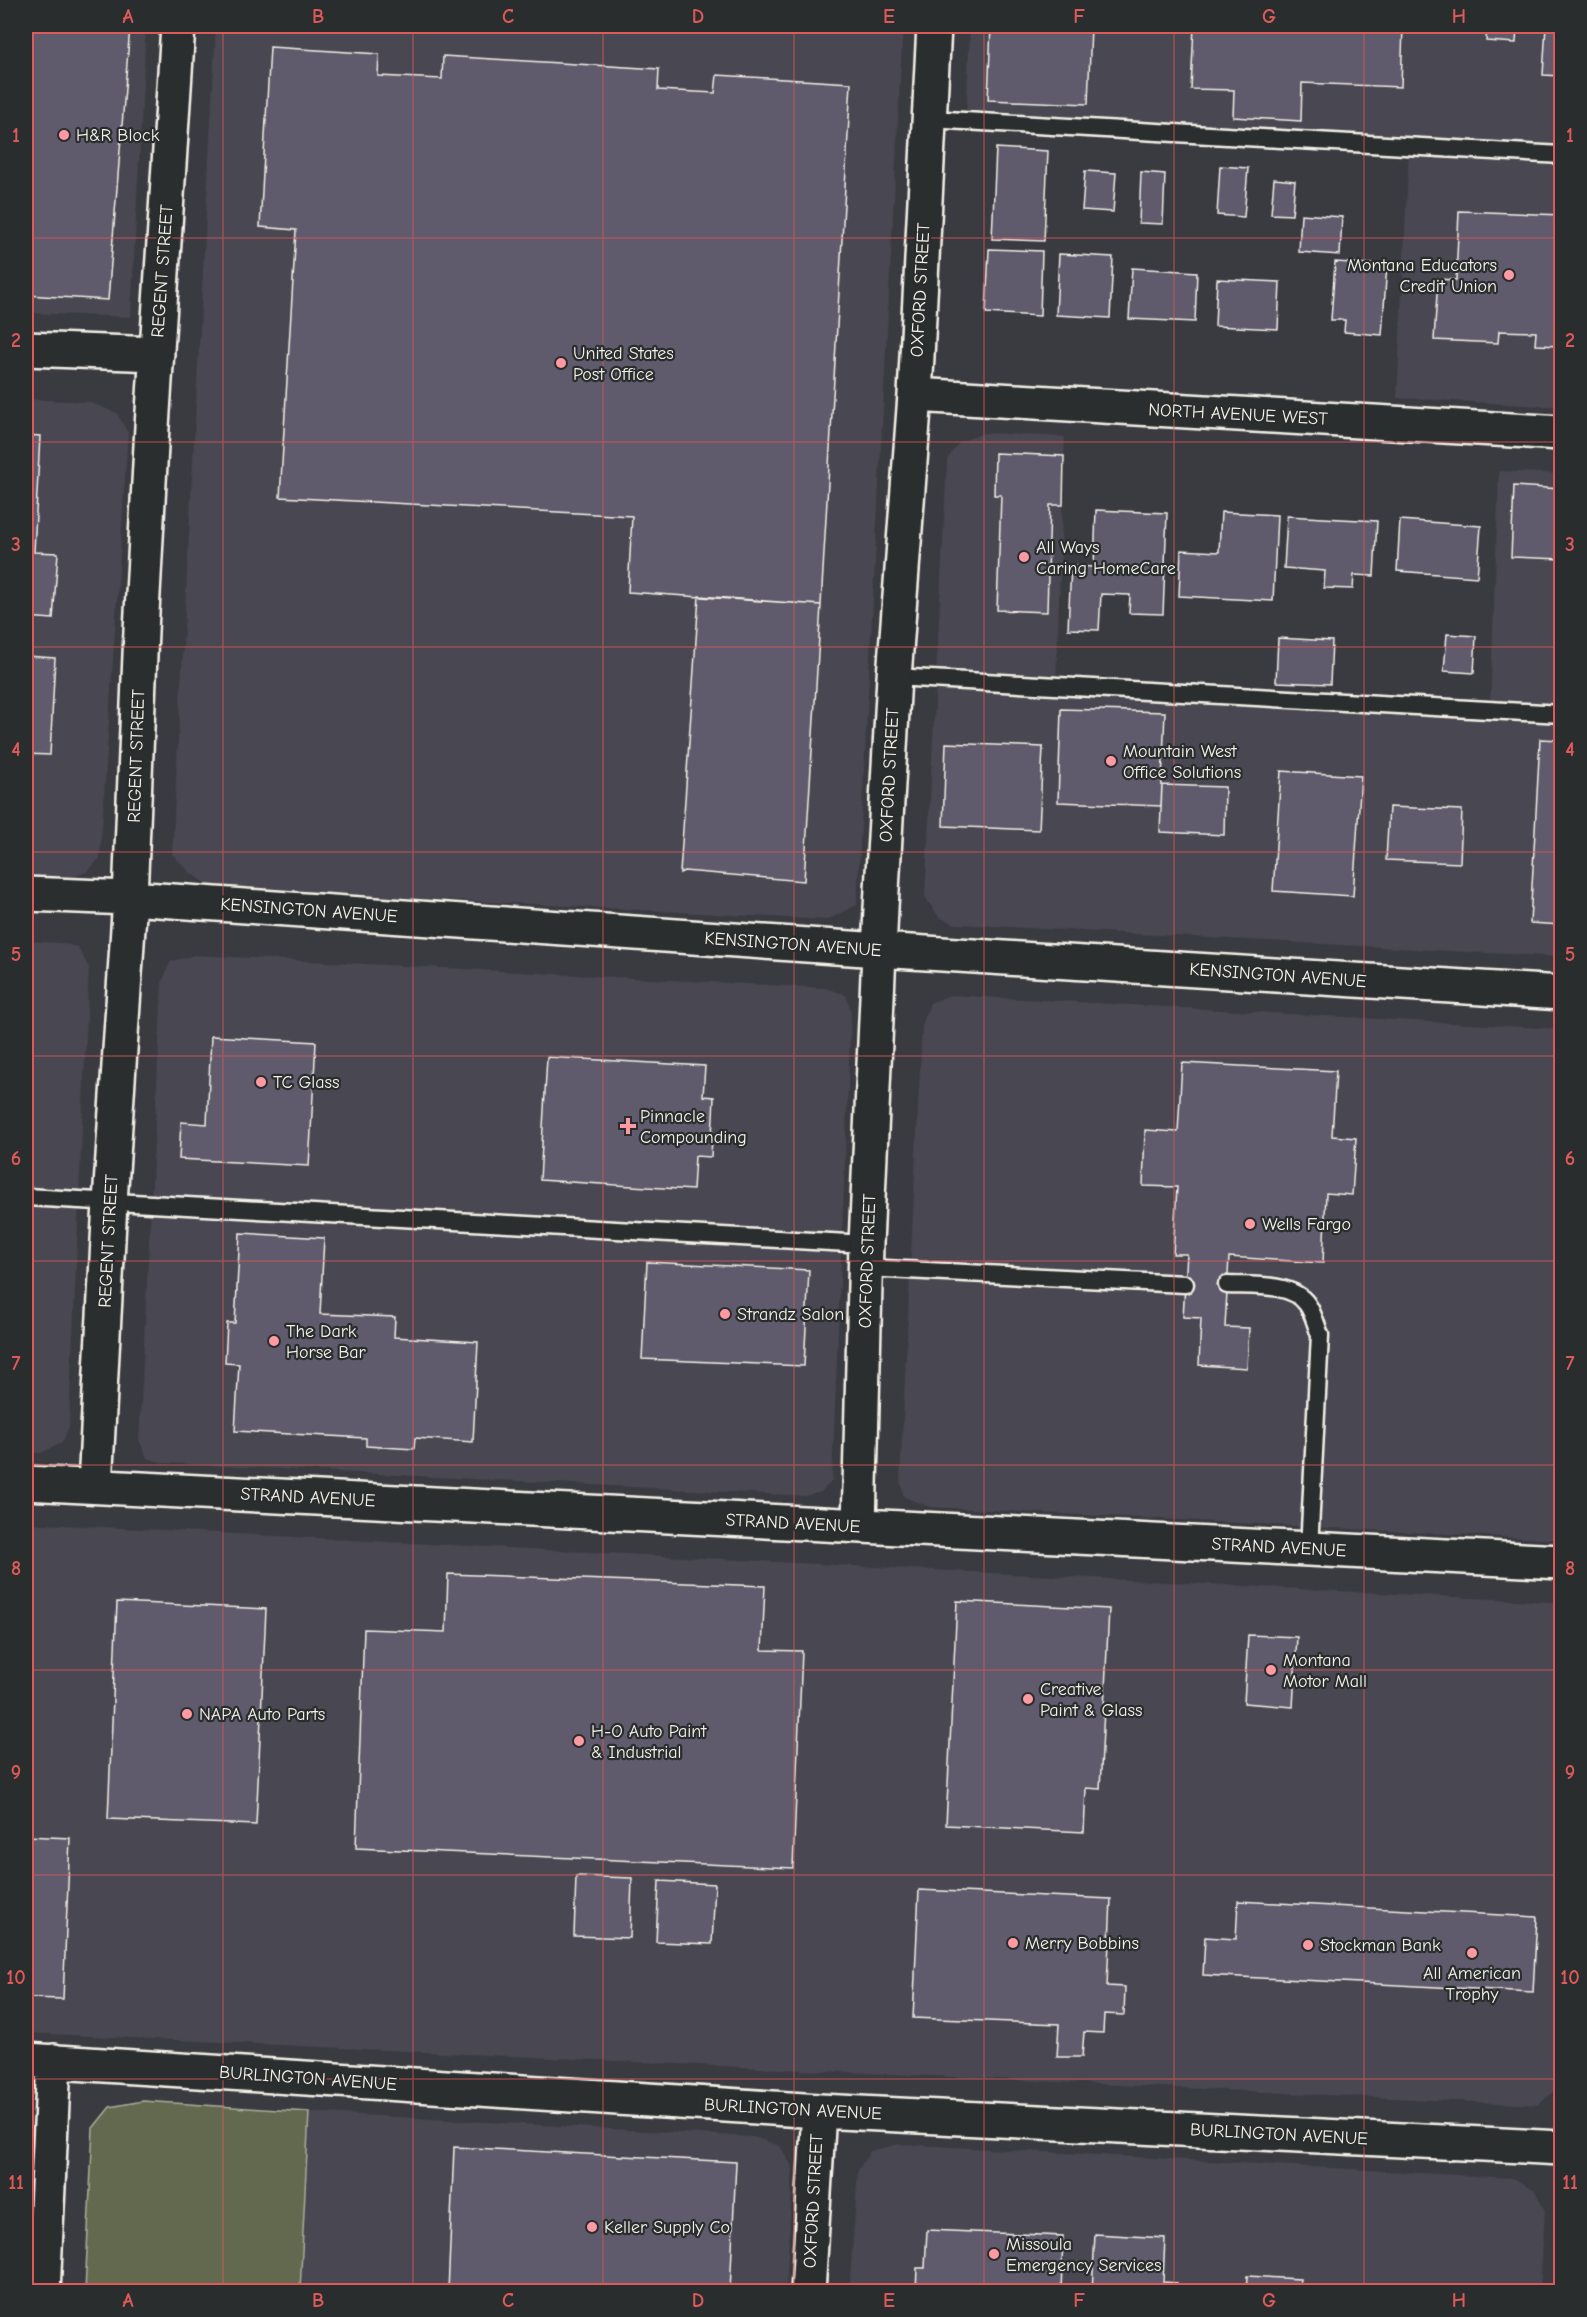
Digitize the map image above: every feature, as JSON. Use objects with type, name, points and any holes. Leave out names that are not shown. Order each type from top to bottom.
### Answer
[{"type":"street","name":"REGENT STREET","points":[[95,1486],[110,1202],[130,898],[141,631],[178,26]]},
{"type":"street","name":"OXFORD STREET","points":[[859,1526],[866,1256],[879,950],[894,677],[915,395],[934,26]]},
{"type":"street","points":[[26,349],[157,354]]},
{"type":"street","name":"NORTH AVENUE WEST","points":[[915,395],[1562,433]]},
{"type":"street","name":"KENSINGTON AVENUE","points":[[26,894],[130,898],[879,950],[1562,993]]},
{"type":"street","name":"STRAND AVENUE","points":[[26,1483],[1562,1562]]},
{"type":"street","points":[[40,2060],[43,2292]]},
{"type":"street","name":"BURLINGTON AVENUE","points":[[40,2060],[819,2111],[1562,2148]]},
{"type":"street","name":"OXFORD STREET","points":[[808,2292],[819,2111]]},
{"type":"lane","points":[[929,119],[1562,155]]},
{"type":"lane","points":[[894,677],[1562,714]]},
{"type":"lane","points":[[26,1197],[866,1256],[1185,1284]]},
{"type":"lane","points":[[1227,1285],[1264,1287],[1296,1293],[1308,1305],[1320,1335],[1309,1549]]},
{"type":"shaded area","points":[[26,26],[146,26],[131,317],[26,313]]},
{"type":"shaded area","points":[[216,26],[903,26],[857,905],[827,920],[211,887],[193,875],[172,854]]},
{"type":"shaded area","points":[[970,26],[1561,26],[1561,407],[1397,398],[1409,146],[966,122]]},
{"type":"shaded area","points":[[26,399],[89,402],[117,413],[128,433],[100,858],[88,871],[73,878],[26,875]]},
{"type":"shaded area","points":[[984,433],[1065,437],[1056,686],[1490,710],[1499,471],[1561,474],[1561,957],[955,924],[939,917],[925,897],[947,460],[959,442]]},
{"type":"shaded area","points":[[26,941],[61,943],[78,947],[89,968],[69,1427],[62,1443],[41,1453],[26,1452]]},
{"type":"shaded area","points":[[194,955],[826,988],[846,995],[851,1012],[832,1481],[821,1492],[806,1496],[163,1463],[147,1458],[139,1440],[162,983],[170,962]]},
{"type":"shaded area","points":[[950,995],[1561,1029],[1561,1540],[930,1507],[904,1497],[900,1480],[922,1026],[930,1003]]},
{"type":"shaded area","points":[[26,1523],[1553,1602],[1562,1606],[1562,1997],[1556,2090],[1538,2105],[26,2033]]},
{"type":"shaded area","points":[[26,2108],[33,2127],[26,2242]]},
{"type":"shaded area","points":[[309,2112],[754,2137],[780,2146],[793,2168],[786,2291],[300,2292]]},
{"type":"shaded area","points":[[899,2144],[1512,2178],[1534,2189],[1545,2211],[1540,2291],[849,2292],[858,2170],[870,2151]]},
{"type":"green space","points":[[143,2101],[309,2112],[300,2291],[85,2291],[93,2128],[110,2107]]},
{"type":"building","points":[[26,26],[130,26],[108,300],[26,295]]},
{"type":"building","points":[[991,26],[1091,26],[1088,104],[988,100]]},
{"type":"building","points":[[1194,26],[1403,26],[1401,87],[1302,83],[1301,121],[1233,117],[1234,90],[1191,89]]},
{"type":"building","points":[[1487,26],[1517,26],[1516,43],[1486,41]]},
{"type":"building","points":[[1546,26],[1562,26],[1562,76],[1543,75]]},
{"type":"building","name":"United States Post Office","points":[[270,47],[379,54],[378,76],[442,79],[443,56],[659,69],[658,90],[715,93],[717,75],[851,83],[821,605],[628,592],[632,516],[280,497],[296,230],[260,227]]},
{"type":"building","points":[[996,148],[1048,151],[1044,241],[992,239]]},
{"type":"building","points":[[1220,166],[1248,168],[1244,217],[1217,215]]},
{"type":"building","points":[[1085,171],[1116,173],[1113,212],[1082,210]]},
{"type":"building","points":[[1141,172],[1165,174],[1163,224],[1139,223]]},
{"type":"building","points":[[1274,179],[1295,181],[1292,215],[1271,214]]},
{"type":"building","name":"Montana Educators Credit Union","points":[[1459,211],[1562,215],[1560,272],[1562,272],[1562,346],[1535,345],[1536,332],[1499,331],[1498,343],[1434,340],[1438,279],[1456,280]]},
{"type":"building","points":[[1301,214],[1342,217],[1340,255],[1299,252]]},
{"type":"building","points":[[989,249],[1042,251],[1040,316],[986,313]]},
{"type":"building","points":[[1059,254],[1113,257],[1110,318],[1056,315]]},
{"type":"building","points":[[1335,262],[1387,265],[1382,335],[1344,332],[1345,320],[1331,320]]},
{"type":"building","points":[[1132,268],[1197,272],[1195,322],[1129,319]]},
{"type":"building","points":[[1217,279],[1280,282],[1278,329],[1215,326]]},
{"type":"building","points":[[26,435],[40,436],[34,552],[58,553],[53,619],[26,617]]},
{"type":"building","name":"All Ways Caring HomeCare","points":[[995,453],[1064,456],[1063,505],[1050,505],[1047,612],[997,610],[1001,495],[994,495]]},
{"type":"building","points":[[1514,486],[1562,489],[1562,559],[1511,557]]},
{"type":"building","points":[[1096,510],[1167,513],[1163,614],[1129,613],[1130,595],[1101,594],[1099,630],[1068,629],[1071,566],[1094,567]]},
{"type":"building","points":[[1221,512],[1277,515],[1273,601],[1179,596],[1181,550],[1219,552]]},
{"type":"building","points":[[1287,516],[1377,521],[1374,576],[1354,575],[1353,589],[1324,588],[1325,571],[1284,568]]},
{"type":"building","points":[[1400,520],[1481,526],[1477,577],[1397,571]]},
{"type":"building","points":[[699,596],[821,605],[804,881],[684,871],[680,873]]},
{"type":"building","points":[[1447,634],[1476,636],[1474,673],[1444,671]]},
{"type":"building","points":[[1278,638],[1332,641],[1330,684],[1276,682]]},
{"type":"building","points":[[26,656],[55,658],[50,755],[26,754]]},
{"type":"building","name":"Mountain West Office Solutions","points":[[1061,709],[1165,712],[1161,806],[1058,802]]},
{"type":"building","points":[[1540,739],[1562,740],[1562,925],[1530,923]]},
{"type":"building","points":[[946,743],[1043,747],[1039,830],[943,826]]},
{"type":"building","points":[[1281,771],[1361,776],[1353,896],[1273,891]]},
{"type":"building","points":[[1162,785],[1225,787],[1224,835],[1160,832]]},
{"type":"building","points":[[1389,807],[1462,810],[1460,863],[1386,860]]},
{"type":"building","name":"TC Glass","points":[[211,1036],[316,1042],[309,1166],[179,1159],[181,1122],[207,1124]]},
{"type":"building","name":"Pinnacle Compounding","points":[[547,1057],[705,1066],[703,1096],[714,1097],[711,1157],[695,1156],[693,1190],[540,1180]]},
{"type":"building","name":"Wells Fargo","points":[[1182,1063],[1336,1071],[1332,1136],[1356,1138],[1352,1195],[1326,1193],[1323,1263],[1229,1257],[1225,1327],[1249,1328],[1247,1368],[1199,1365],[1201,1318],[1183,1317],[1187,1254],[1173,1254],[1177,1187],[1143,1186],[1145,1130],[1178,1132]]},
{"type":"building","points":[[240,1233],[324,1238],[320,1314],[395,1317],[394,1337],[478,1342],[473,1442],[415,1438],[414,1449],[366,1446],[366,1438],[235,1431],[239,1364],[225,1363],[227,1323],[235,1323]]},
{"type":"building","name":"Strandz Salon","points":[[647,1262],[809,1270],[804,1366],[642,1359]]},
{"type":"building","name":"H-O Auto Paint & Industrial","points":[[448,1574],[765,1586],[762,1650],[802,1651],[793,1868],[356,1848],[364,1629],[446,1632]]},
{"type":"building","name":"Creative Paint & Glass","points":[[957,1601],[1109,1609],[1100,1789],[1086,1788],[1084,1832],[946,1825]]},
{"type":"building","name":"NAPA Auto Parts","points":[[117,1602],[266,1609],[256,1825],[108,1819]]},
{"type":"building","name":"Montana Motor Mall","points":[[1248,1635],[1297,1637],[1293,1707],[1244,1703]]},
{"type":"building","points":[[26,1836],[70,1838],[63,1999],[26,1998]]},
{"type":"building","points":[[576,1876],[632,1878],[630,1938],[574,1936]]},
{"type":"building","points":[[659,1881],[715,1884],[712,1944],[656,1942]]},
{"type":"building","name":"Merry Bobbins","points":[[919,1890],[1111,1899],[1107,1986],[1125,1987],[1124,2015],[1104,2014],[1103,2033],[1084,2032],[1082,2057],[1057,2057],[1059,2024],[913,2018]]},
{"type":"building","points":[[1238,1901],[1537,1917],[1533,1992],[1203,1975],[1205,1937],[1236,1939]]},
{"type":"building","name":"Keller Supply Co","points":[[454,2147],[736,2162],[730,2292],[448,2292]]},
{"type":"building","name":"Missoula Emergency Services","points":[[927,2230],[1063,2236],[1061,2292],[916,2292],[917,2268],[925,2268]]},
{"type":"building","points":[[1095,2234],[1165,2238],[1163,2282],[1177,2283],[1177,2292],[1092,2292]]},
{"type":"building","points":[[1247,2276],[1300,2279],[1299,2292],[1246,2292]]},
{"type":"place","name":"H&R Block","points":[[64,135]]},
{"type":"place","name":"Montana Educators Credit Union","points":[[1509,275]]},
{"type":"place","name":"United States Post Office","points":[[561,363]]},
{"type":"place","name":"All Ways Caring HomeCare","points":[[1024,557]]},
{"type":"place","name":"Mountain West Office Solutions","points":[[1111,761]]},
{"type":"place","name":"TC Glass","points":[[261,1082]]},
{"type":"place","name":"Pinnacle Compounding","points":[[628,1126]]},
{"type":"place","name":"Wells Fargo","points":[[1250,1224]]},
{"type":"place","name":"Strandz Salon","points":[[725,1314]]},
{"type":"place","name":"The Dark Horse Bar","points":[[274,1341]]},
{"type":"place","name":"Montana Motor Mall","points":[[1271,1670]]},
{"type":"place","name":"Creative Paint & Glass","points":[[1028,1699]]},
{"type":"place","name":"NAPA Auto Parts","points":[[187,1714]]},
{"type":"place","name":"H-O Auto Paint & Industrial","points":[[579,1741]]},
{"type":"place","name":"Merry Bobbins","points":[[1013,1943]]},
{"type":"place","name":"Stockman Bank","points":[[1308,1945]]},
{"type":"place","name":"All American Trophy","points":[[1472,1953]]},
{"type":"place","name":"Keller Supply Co","points":[[592,2227]]},
{"type":"place","name":"Missoula Emergency Services","points":[[994,2254]]}]
